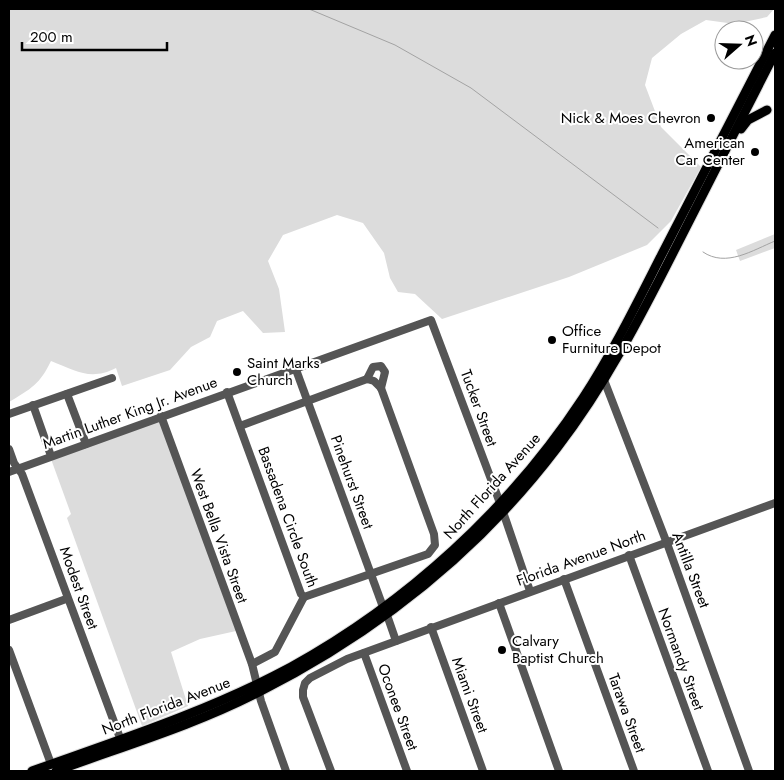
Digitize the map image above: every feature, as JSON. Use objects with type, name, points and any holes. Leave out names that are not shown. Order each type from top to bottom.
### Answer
[{"type":"main road","points":[[745,102],[775,35]]},
{"type":"main road","points":[[745,102],[775,53]]},
{"type":"main road","name":"North Florida Avenue","points":[[32,771],[74,765],[210,715],[385,611],[446,566],[503,512],[557,449],[604,380],[670,260],[724,153],[745,102]]},
{"type":"main road","name":"North Florida Avenue","points":[[385,611],[442,560],[500,503],[567,421],[618,340],[695,191],[745,102]]},
{"type":"main road","points":[[724,153],[734,144],[745,122],[767,110]]},
{"type":"main road","points":[[670,260],[668,253],[691,207],[695,191]]},
{"type":"main road","points":[[634,326],[636,317],[658,273],[658,263]]},
{"type":"main road","points":[[585,408],[585,403],[615,352],[618,340]]},
{"type":"main road","name":"North Florida Avenue","points":[[47,768],[120,738],[258,688]]},
{"type":"main road","points":[[74,765],[85,756],[119,743],[120,738]]},
{"type":"street","name":"Martin Luther King Jr. Avenue","points":[[9,472],[295,367],[430,320]]},
{"type":"street","name":"Tucker Street","points":[[430,320],[500,503],[530,591]]},
{"type":"street","points":[[371,380],[373,367],[381,366],[385,372],[381,388]]},
{"type":"street","name":"Pinehurst Street","points":[[295,367],[396,641]]},
{"type":"street","points":[[9,414],[112,378]]},
{"type":"street","points":[[240,426],[371,380]]},
{"type":"street","points":[[304,597],[428,554],[434,548],[436,539],[381,388],[371,380]]},
{"type":"street","name":"Antilla Street","points":[[604,380],[750,771]]},
{"type":"street","name":"Bassadena Circle South","points":[[227,392],[301,594],[304,597],[275,652],[252,664]]},
{"type":"street","points":[[67,394],[86,444]]},
{"type":"street","points":[[33,406],[51,456]]},
{"type":"street","name":"West Bella Vista Street","points":[[161,416],[252,664],[258,688],[286,771]]},
{"type":"street","name":"Modest Street","points":[[9,449],[22,474],[120,738]]},
{"type":"street","name":"Florida Avenue North","points":[[396,641],[775,503]]},
{"type":"street","name":"Normandy Street","points":[[630,555],[708,771]]},
{"type":"street","name":"Tarawa Street","points":[[564,579],[634,771]]},
{"type":"street","points":[[9,620],[66,599],[67,596]]},
{"type":"street","points":[[499,603],[559,771]]},
{"type":"street","name":"Miami Street","points":[[431,627],[482,771]]},
{"type":"street","points":[[331,771],[304,697],[303,690],[305,684],[310,678],[340,661],[396,641]]},
{"type":"street","points":[[9,650],[47,768]]},
{"type":"street","name":"Oconee Street","points":[[364,652],[406,771]]},
{"type":"shaded area","points":[[9,9],[774,9],[767,17],[753,20],[706,20],[681,34],[652,58],[645,85],[661,127],[701,167],[671,221],[647,245],[569,277],[442,319],[415,294],[398,292],[390,278],[384,253],[363,223],[337,215],[283,235],[268,261],[279,289],[285,332],[263,333],[243,311],[217,321],[210,337],[191,347],[170,370],[122,386],[116,368],[99,374],[91,374],[76,371],[51,361],[39,381],[9,402]]},
{"type":"shaded area","points":[[775,234],[775,248],[740,261],[736,250]]},
{"type":"shaded area","points":[[159,419],[236,631],[200,639],[171,652],[188,706],[142,726],[67,518],[71,514],[51,459]]},
{"type":"waterway","points":[[309,9],[395,45],[471,88],[658,228]]},
{"type":"waterway","points":[[703,252],[712,256],[730,258],[749,253],[775,241]]},
{"type":"place","name":"Nick & Moes Chevron","points":[[711,118]]},
{"type":"place","name":"American Car Center","points":[[755,152]]},
{"type":"place","name":"Office Furniture Depot","points":[[552,340]]},
{"type":"place","name":"Saint Marks Church","points":[[237,372]]},
{"type":"place","name":"Calvary Baptist Church","points":[[502,650]]}]
